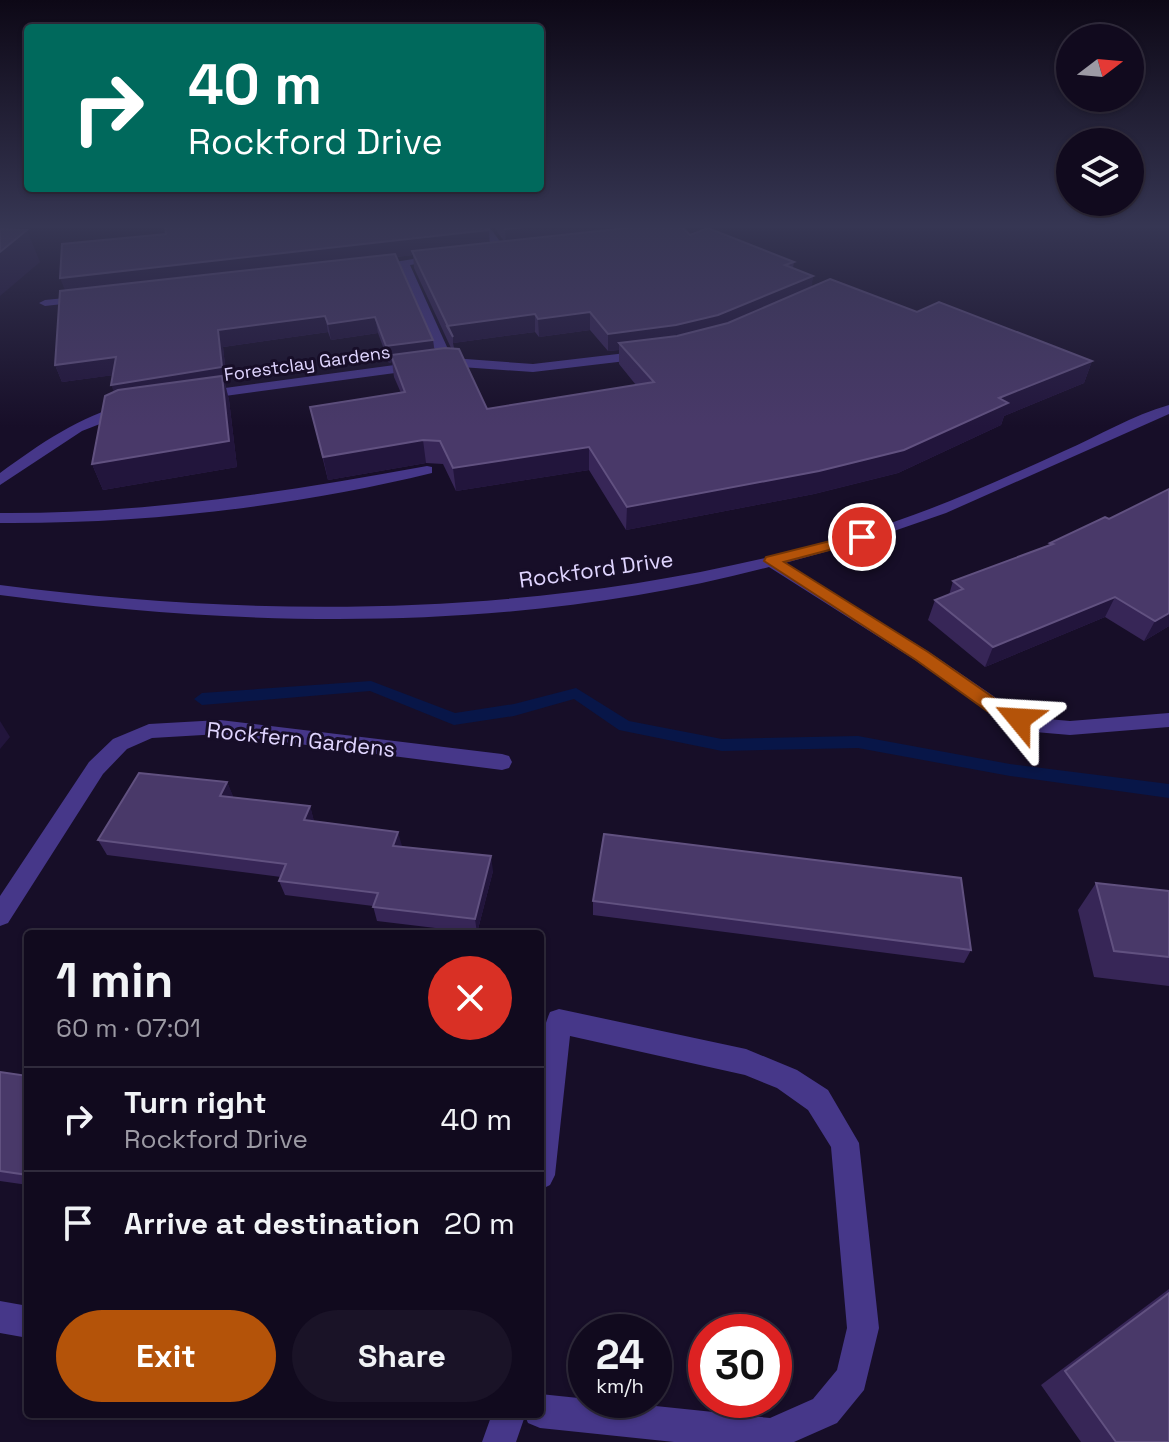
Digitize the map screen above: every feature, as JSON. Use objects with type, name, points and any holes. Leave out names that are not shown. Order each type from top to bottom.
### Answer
[{"type":"street","points":[[416,292],[447,362]]},
{"type":"street","points":[[45,303],[92,298]]},
{"type":"street","name":"Forestclay Gardens","points":[[191,397],[447,362],[533,368],[660,352]]},
{"type":"street","points":[[0,480],[73,430],[123,408],[148,404]]},
{"type":"street","name":"Rockford Drive","points":[[0,590],[117,606],[265,614],[431,610],[568,598],[672,583],[862,537],[939,510],[1169,409]]},
{"type":"street","points":[[0,518],[102,516],[235,505],[427,470]]},
{"type":"street","points":[[771,561],[922,656],[1004,713],[1035,725],[1070,728],[1169,720]]},
{"type":"street","name":"Rockfern Gardens","points":[[0,916],[96,768],[120,744],[149,731],[220,727],[502,762]]},
{"type":"street","points":[[544,1143],[559,1021],[746,1062],[787,1079],[818,1100],[845,1143],[863,1328],[852,1378],[825,1411],[770,1435],[544,1411]]},
{"type":"street","points":[[0,1317],[24,1321]]},
{"type":"street","points":[[499,1442],[508,1418]]},
{"type":"building","points":[[60,292],[412,292],[433,340],[386,346],[375,317],[328,324],[325,316],[218,330],[222,367],[111,385],[116,357],[55,365]]},
{"type":"building","points":[[432,292],[773,292],[718,315],[676,325],[608,334],[590,312],[538,319],[535,314],[448,326]]},
{"type":"building","points":[[799,292],[865,292],[917,312],[939,302],[1092,361],[999,398],[1008,403],[904,450],[819,471],[627,507],[589,447],[453,468],[440,441],[423,440],[323,457],[310,407],[405,392],[391,355],[459,349],[487,409],[654,382],[619,343],[677,336],[728,323]]},
{"type":"building","points":[[222,376],[229,441],[92,464],[105,396],[118,390]]},
{"type":"building","points":[[1169,489],[1169,613],[1155,621],[1115,597],[993,647],[935,600],[963,589],[953,581],[1053,544],[1050,543],[1105,517],[1109,519]]},
{"type":"building","points":[[139,773],[227,782],[220,796],[310,806],[304,820],[398,832],[393,846],[491,856],[475,919],[373,907],[378,893],[279,881],[286,864],[98,840]]},
{"type":"building","points":[[604,834],[961,878],[971,950],[593,901]]},
{"type":"building","points":[[1096,883],[1169,891],[1169,957],[1114,951]]},
{"type":"building","points":[[0,1072],[24,1075],[24,1174],[0,1171]]},
{"type":"building","points":[[1169,1293],[1169,1442],[1116,1442],[1065,1371]]},
{"type":"waterway","points":[[202,699],[371,686],[454,719],[514,710],[576,693],[625,726],[722,745],[858,742],[1010,770],[1169,791]]},
{"type":"route","points":[[862,537],[771,561],[881,629],[1004,713],[1019,719]]}]
